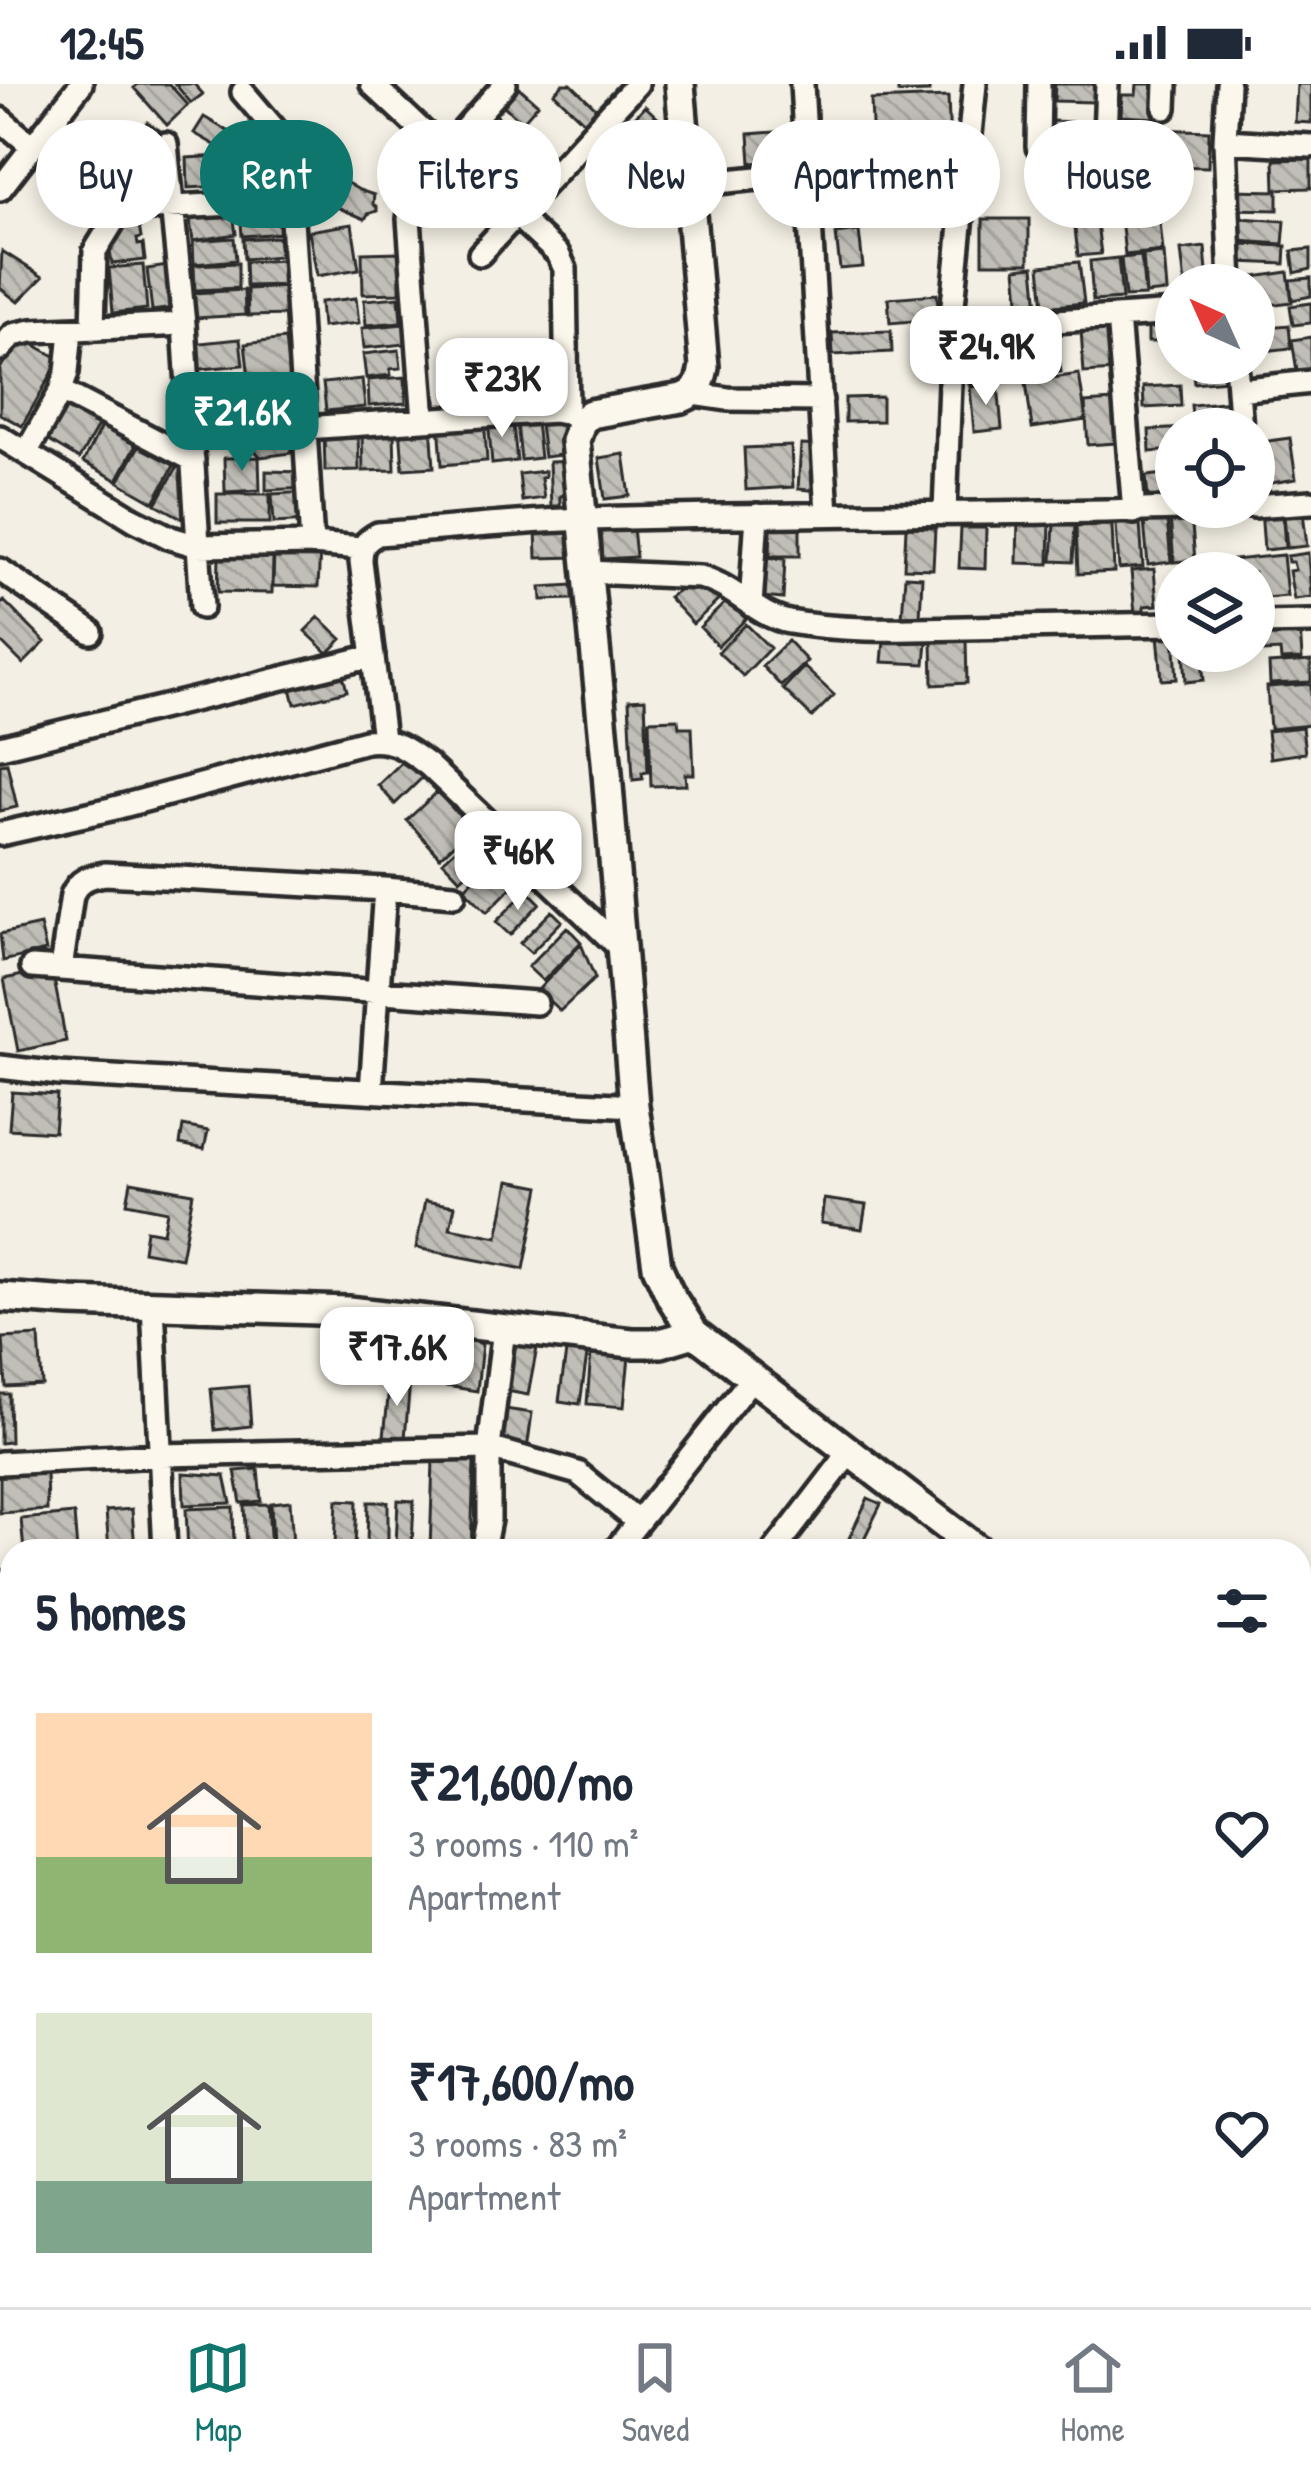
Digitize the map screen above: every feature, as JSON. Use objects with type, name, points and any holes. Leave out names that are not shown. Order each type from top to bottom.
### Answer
[{"type":"street","points":[[0,189],[81,84]]},
{"type":"street","points":[[372,84],[411,120]]},
{"type":"street","points":[[474,120],[505,84]]},
{"type":"street","points":[[561,168],[637,84]]},
{"type":"street","points":[[680,84],[683,120]]},
{"type":"street","points":[[802,84],[805,120]]},
{"type":"street","points":[[972,120],[975,84]]},
{"type":"street","points":[[1038,120],[1039,84]]},
{"type":"street","points":[[1106,120],[1107,84]]},
{"type":"street","points":[[1165,108],[1166,84]]},
{"type":"street","points":[[1228,84],[1225,141],[1230,264]]},
{"type":"street","points":[[243,92],[267,120]]},
{"type":"street","points":[[0,119],[33,147]]},
{"type":"street","points":[[1225,141],[1311,146]]},
{"type":"street","points":[[26,453],[61,392],[82,329],[95,251],[110,228]]},
{"type":"street","points":[[175,228],[202,607]]},
{"type":"street","points":[[292,228],[312,544]]},
{"type":"street","points":[[410,228],[424,420]]},
{"type":"street","points":[[480,254],[506,228]]},
{"type":"street","points":[[531,228],[558,254],[565,269],[575,441],[634,1106],[657,1266],[694,1333],[963,1539]]},
{"type":"street","points":[[692,228],[704,367],[694,394]]},
{"type":"street","points":[[812,228],[827,514]]},
{"type":"street","points":[[946,512],[952,328],[962,228]]},
{"type":"street","points":[[952,328],[1155,315]]},
{"type":"street","points":[[1118,317],[1134,512]]},
{"type":"street","points":[[0,349],[13,335],[184,324]]},
{"type":"street","points":[[1238,390],[1311,382]]},
{"type":"street","points":[[1238,384],[1239,408]]},
{"type":"street","points":[[61,392],[193,460]]},
{"type":"street","points":[[305,428],[554,411],[574,417],[694,394],[821,400]]},
{"type":"street","points":[[0,437],[171,538],[198,546],[361,548]]},
{"type":"street","points":[[1275,505],[1311,502]]},
{"type":"street","points":[[383,739],[361,548],[378,534],[583,519],[1155,511]]},
{"type":"street","points":[[751,605],[757,515]]},
{"type":"street","points":[[0,570],[91,632]]},
{"type":"street","points":[[588,572],[700,577],[716,581],[765,615],[790,622],[883,629],[1155,624]]},
{"type":"street","points":[[1275,623],[1311,622]]},
{"type":"street","points":[[0,747],[373,656]]},
{"type":"street","points":[[0,834],[383,739],[401,745],[428,765],[620,948]]},
{"type":"street","points":[[61,969],[76,885],[106,874],[454,896]]},
{"type":"street","points":[[371,1091],[385,889]]},
{"type":"street","points":[[32,967],[536,1003]]},
{"type":"street","points":[[0,1067],[634,1106]]},
{"type":"street","points":[[0,1297],[348,1311],[632,1343],[661,1343],[694,1333]]},
{"type":"street","points":[[153,1305],[164,1539]]},
{"type":"street","points":[[485,1539],[489,1448],[504,1329]]},
{"type":"street","points":[[625,1539],[752,1378]]},
{"type":"street","points":[[0,1463],[489,1448],[578,1473],[638,1522]]},
{"type":"street","points":[[783,1539],[850,1453]]},
{"type":"building","points":[[169,84],[188,105],[172,120],[163,120],[134,88]]},
{"type":"building","points":[[175,84],[194,84],[203,94],[191,103]]},
{"type":"building","points":[[515,84],[538,104],[520,120],[498,101]]},
{"type":"building","points":[[563,84],[571,84],[602,114],[585,122],[554,93]]},
{"type":"building","points":[[898,84],[929,84],[929,92],[898,93]]},
{"type":"building","points":[[1055,84],[1095,84],[1094,102],[1054,101]]},
{"type":"building","points":[[1137,84],[1158,84],[1157,118],[1121,116],[1122,95],[1136,95]]},
{"type":"building","points":[[1297,84],[1311,84],[1311,123],[1295,122]]},
{"type":"building","points":[[948,97],[949,120],[872,120],[871,100]]},
{"type":"building","points":[[645,106],[660,120],[632,120]]},
{"type":"building","points":[[1194,130],[1209,131],[1208,167],[1194,167]]},
{"type":"building","points":[[200,157],[200,187],[188,188],[187,158]]},
{"type":"building","points":[[1311,159],[1311,188],[1275,189],[1274,160]]},
{"type":"building","points":[[353,186],[374,195],[377,211],[365,219],[353,214]]},
{"type":"building","points":[[1231,190],[1278,191],[1278,210],[1231,209]]},
{"type":"building","points":[[200,211],[200,228],[235,228],[236,234],[193,241],[189,213]]},
{"type":"building","points":[[1240,218],[1285,221],[1283,244],[1239,241]]},
{"type":"building","points":[[1000,219],[1024,219],[1024,228],[1029,228],[1029,263],[983,263],[983,228],[1000,228]]},
{"type":"building","points":[[106,228],[139,228],[138,245],[143,244],[145,260],[112,264]]},
{"type":"building","points":[[241,228],[283,228],[283,233],[242,236]]},
{"type":"building","points":[[353,228],[359,269],[317,276],[309,231]]},
{"type":"building","points":[[1075,228],[1098,228],[1101,254],[1078,256]]},
{"type":"building","points":[[1122,228],[1161,228],[1163,251],[1125,255]]},
{"type":"building","points":[[859,231],[863,267],[840,269],[836,234]]},
{"type":"building","points":[[278,237],[280,256],[244,259],[243,239]]},
{"type":"building","points":[[234,238],[236,260],[194,264],[193,241]]},
{"type":"building","points":[[1240,244],[1286,246],[1285,264],[1239,262]]},
{"type":"building","points":[[1205,247],[1206,264],[1183,264],[1181,250]]},
{"type":"building","points":[[1311,249],[1311,269],[1295,273],[1292,251]]},
{"type":"building","points":[[2,251],[43,277],[18,302],[0,288]]},
{"type":"building","points":[[400,252],[400,293],[363,294],[362,253]]},
{"type":"building","points":[[1164,253],[1165,264],[1155,264],[1155,293],[1146,294],[1143,255]]},
{"type":"building","points":[[1141,256],[1145,296],[1125,297],[1121,258]]},
{"type":"building","points":[[1118,258],[1122,299],[1093,301],[1090,261]]},
{"type":"building","points":[[285,260],[286,285],[246,286],[245,262]]},
{"type":"building","points":[[1079,262],[1084,303],[1044,307],[1040,266]]},
{"type":"building","points":[[238,263],[238,288],[195,290],[194,265]]},
{"type":"building","points":[[143,265],[147,309],[113,313],[109,268]]},
{"type":"building","points":[[175,265],[180,307],[152,311],[147,269]]},
{"type":"building","points":[[1034,266],[1038,308],[1020,310],[1016,268]]},
{"type":"building","points":[[1288,272],[1292,302],[1275,304],[1275,274]]},
{"type":"building","points":[[1311,278],[1311,296],[1292,300],[1290,280]]},
{"type":"building","points":[[290,287],[291,315],[248,316],[247,289]]},
{"type":"building","points":[[244,290],[245,315],[195,318],[194,293]]},
{"type":"building","points":[[937,294],[939,319],[890,323],[888,298]]},
{"type":"building","points":[[399,297],[401,322],[366,325],[364,300]]},
{"type":"building","points":[[356,298],[359,323],[322,327],[320,302]]},
{"type":"building","points":[[1311,303],[1311,323],[1293,325],[1290,306]]},
{"type":"building","points":[[1148,321],[1155,321],[1155,342],[1148,342]]},
{"type":"building","points":[[404,324],[406,344],[364,348],[362,328]]},
{"type":"building","points":[[1289,325],[1291,348],[1275,350],[1275,326]]},
{"type":"building","points":[[1113,327],[1116,371],[1084,373],[1081,330]]},
{"type":"building","points":[[1055,329],[1061,372],[1007,379],[1002,336]]},
{"type":"building","points":[[891,331],[892,352],[833,355],[832,333]]},
{"type":"building","points":[[19,336],[60,359],[22,426],[0,414],[0,369]]},
{"type":"building","points":[[1311,337],[1311,369],[1297,371],[1292,340]]},
{"type":"building","points":[[988,338],[990,383],[969,384],[967,339]]},
{"type":"building","points":[[240,339],[243,365],[192,370],[190,344]]},
{"type":"building","points":[[285,339],[291,391],[251,396],[245,344]]},
{"type":"building","points":[[399,350],[401,368],[390,369],[391,375],[366,378],[363,354]]},
{"type":"building","points":[[1079,374],[1086,420],[1032,428],[1026,382]]},
{"type":"building","points":[[405,377],[406,403],[369,406],[368,380]]},
{"type":"building","points":[[362,379],[365,407],[326,411],[323,383]]},
{"type":"building","points":[[998,384],[1002,429],[974,432],[970,387]]},
{"type":"building","points":[[1180,385],[1181,406],[1144,408],[1143,387]]},
{"type":"building","points":[[242,395],[243,424],[196,427],[194,398]]},
{"type":"building","points":[[301,395],[303,424],[258,427],[256,397]]},
{"type":"building","points":[[882,397],[882,421],[845,422],[845,398]]},
{"type":"building","points":[[1113,401],[1116,443],[1088,445],[1085,403]]},
{"type":"building","points":[[1233,401],[1234,408],[1191,408]]},
{"type":"building","points":[[63,406],[98,426],[79,459],[44,438]]},
{"type":"building","points":[[484,416],[487,461],[442,465],[439,420]]},
{"type":"building","points":[[512,416],[517,461],[492,464],[488,419]]},
{"type":"building","points":[[565,417],[570,454],[544,457],[540,424]]},
{"type":"building","points":[[536,422],[540,458],[521,460],[517,424]]},
{"type":"building","points":[[431,423],[434,467],[403,469],[400,425]]},
{"type":"building","points":[[102,425],[137,443],[117,480],[83,462]]},
{"type":"building","points":[[289,427],[291,453],[261,457],[255,451],[254,431]]},
{"type":"building","points":[[1149,430],[1155,430],[1155,452],[1150,452]]},
{"type":"building","points":[[324,432],[358,432],[359,470],[325,471]]},
{"type":"building","points":[[394,432],[395,470],[363,471],[362,434]]},
{"type":"building","points":[[1290,438],[1296,479],[1275,482],[1275,440]]},
{"type":"building","points":[[141,442],[176,462],[154,502],[119,482]]},
{"type":"building","points":[[801,445],[823,446],[820,491],[798,489]]},
{"type":"building","points":[[791,446],[793,487],[746,490],[744,448]]},
{"type":"building","points":[[624,454],[630,496],[605,499],[599,458]]},
{"type":"building","points":[[259,457],[260,490],[225,492],[224,458]]},
{"type":"building","points":[[574,461],[575,495],[560,496],[560,506],[551,506],[549,462]]},
{"type":"building","points":[[180,462],[188,483],[187,521],[156,504]]},
{"type":"building","points":[[266,471],[304,472],[307,488],[266,490]]},
{"type":"building","points":[[545,471],[541,478],[544,498],[522,501],[519,474]]},
{"type":"building","points":[[1155,475],[1155,497],[1148,498],[1146,476]]},
{"type":"building","points":[[308,492],[309,521],[274,523],[272,494]]},
{"type":"building","points":[[217,494],[270,494],[270,523],[217,523]]},
{"type":"building","points":[[1302,503],[1307,546],[1287,548],[1283,505]]},
{"type":"building","points":[[1282,507],[1285,548],[1264,550],[1262,528],[1275,528],[1275,508]]},
{"type":"building","points":[[1018,517],[1050,517],[1049,564],[1017,563]]},
{"type":"building","points":[[1155,521],[1155,528],[1168,528],[1170,552],[1155,552],[1155,564],[1148,565],[1144,522]]},
{"type":"building","points":[[1054,523],[1075,524],[1073,562],[1052,561]]},
{"type":"building","points":[[1140,523],[1143,567],[1119,569],[1116,524]]},
{"type":"building","points":[[800,525],[800,556],[770,556],[771,526]]},
{"type":"building","points":[[1112,525],[1114,572],[1078,574],[1076,526]]},
{"type":"building","points":[[633,527],[636,557],[603,559],[601,530]]},
{"type":"building","points":[[906,527],[935,528],[933,569],[904,568]]},
{"type":"building","points":[[580,528],[580,557],[537,558],[536,529]]},
{"type":"building","points":[[961,528],[986,528],[985,569],[959,568]]},
{"type":"building","points":[[1171,528],[1192,528],[1194,552],[1173,552]]},
{"type":"building","points":[[274,549],[320,550],[318,587],[273,586]]},
{"type":"building","points":[[1308,553],[1311,597],[1294,599],[1289,571],[1295,570],[1287,556]]},
{"type":"building","points":[[1283,555],[1287,596],[1275,597],[1275,556]]},
{"type":"building","points":[[219,557],[273,558],[272,593],[218,592]]},
{"type":"building","points":[[764,557],[785,559],[783,599],[762,597]]},
{"type":"building","points":[[1154,569],[1155,605],[1144,606],[1144,613],[1135,614],[1131,571]]},
{"type":"building","points":[[905,576],[922,577],[920,618],[902,617]]},
{"type":"building","points":[[692,581],[722,597],[693,624],[668,597]]},
{"type":"building","points":[[573,585],[573,599],[542,600],[541,587]]},
{"type":"building","points":[[728,600],[746,619],[718,646],[700,627]]},
{"type":"building","points":[[4,601],[45,642],[23,664],[0,641]]},
{"type":"building","points":[[319,617],[342,639],[328,653],[305,631]]},
{"type":"building","points":[[746,624],[770,648],[743,676],[718,652]]},
{"type":"building","points":[[1300,625],[1302,659],[1281,660],[1280,651],[1275,651],[1275,626]]},
{"type":"building","points":[[884,640],[927,642],[925,664],[882,662]]},
{"type":"building","points":[[966,640],[967,683],[933,685],[932,642]]},
{"type":"building","points":[[788,641],[807,661],[781,686],[762,666]]},
{"type":"building","points":[[1311,661],[1311,682],[1270,684],[1275,664]]},
{"type":"building","points":[[804,667],[834,695],[812,717],[783,689]]},
{"type":"building","points":[[1161,672],[1177,672],[1177,679],[1162,680]]},
{"type":"building","points":[[1185,672],[1203,672],[1204,680],[1186,682]]},
{"type":"building","points":[[343,675],[347,691],[295,704],[291,688]]},
{"type":"building","points":[[1311,684],[1311,725],[1270,729],[1267,687]]},
{"type":"building","points":[[645,699],[648,772],[642,773],[643,779],[633,780],[629,700]]},
{"type":"building","points":[[678,719],[679,727],[692,727],[694,774],[685,774],[686,785],[651,786],[649,720]]},
{"type":"building","points":[[1302,727],[1305,753],[1270,758],[1267,731]]},
{"type":"building","points":[[407,757],[425,775],[395,804],[378,785]]},
{"type":"building","points":[[7,763],[17,807],[0,811],[0,764]]},
{"type":"building","points":[[437,792],[471,828],[440,857],[407,820]]},
{"type":"building","points":[[477,830],[493,849],[460,879],[443,861]]},
{"type":"building","points":[[496,856],[520,879],[487,912],[464,889]]},
{"type":"building","points":[[527,890],[540,903],[510,935],[496,922]]},
{"type":"building","points":[[552,911],[562,921],[531,953],[520,943]]},
{"type":"building","points":[[40,925],[46,951],[3,961],[0,934]]},
{"type":"building","points":[[567,927],[581,942],[543,981],[528,967]]},
{"type":"building","points":[[581,944],[595,978],[560,1011],[538,990]]},
{"type":"building","points":[[52,969],[66,1041],[18,1051],[4,979]]},
{"type":"building","points":[[12,1092],[57,1095],[54,1132],[9,1129]]},
{"type":"building","points":[[183,1126],[208,1131],[204,1149],[180,1144]]},
{"type":"building","points":[[509,1181],[540,1187],[524,1269],[416,1248],[425,1201],[455,1206],[450,1228],[498,1237]]},
{"type":"building","points":[[131,1182],[193,1193],[181,1258],[143,1251],[146,1230],[163,1233],[167,1211],[127,1203]]},
{"type":"building","points":[[824,1199],[866,1205],[862,1229],[821,1223]]},
{"type":"building","points":[[420,1328],[451,1333],[443,1385],[412,1381]]},
{"type":"building","points":[[356,1335],[391,1336],[391,1378],[355,1378]]},
{"type":"building","points":[[454,1335],[482,1344],[477,1391],[446,1386]]},
{"type":"building","points":[[39,1336],[42,1385],[6,1387],[3,1338]]},
{"type":"building","points":[[511,1338],[538,1343],[528,1395],[501,1390]]},
{"type":"building","points":[[567,1345],[588,1348],[580,1404],[559,1401]]},
{"type":"building","points":[[591,1353],[629,1356],[624,1407],[587,1404]]},
{"type":"building","points":[[390,1379],[410,1381],[405,1438],[384,1436]]},
{"type":"building","points":[[248,1386],[251,1426],[215,1430],[211,1389]]},
{"type":"building","points":[[0,1394],[9,1394],[10,1442],[0,1443]]},
{"type":"building","points":[[505,1409],[532,1413],[527,1450],[500,1446]]},
{"type":"building","points":[[433,1460],[474,1461],[471,1539],[430,1539]]},
{"type":"building","points":[[46,1469],[47,1510],[0,1513],[0,1471]]},
{"type":"building","points":[[258,1469],[261,1501],[241,1503],[235,1471]]},
{"type":"building","points":[[183,1473],[225,1476],[231,1503],[184,1505]]},
{"type":"building","points":[[868,1498],[881,1504],[864,1539],[849,1539]]},
{"type":"building","points":[[337,1500],[357,1501],[355,1539],[335,1539]]},
{"type":"building","points":[[398,1500],[414,1501],[412,1539],[396,1539]]},
{"type":"building","points":[[290,1501],[293,1539],[273,1539],[271,1503]]},
{"type":"building","points":[[368,1502],[388,1502],[388,1539],[367,1539]]},
{"type":"building","points":[[268,1504],[270,1539],[245,1539],[244,1505]]},
{"type":"building","points":[[233,1507],[234,1539],[187,1539],[186,1509]]},
{"type":"building","points":[[132,1509],[134,1539],[108,1539],[106,1511]]},
{"type":"building","points":[[74,1514],[76,1539],[23,1539],[21,1519]]}]
